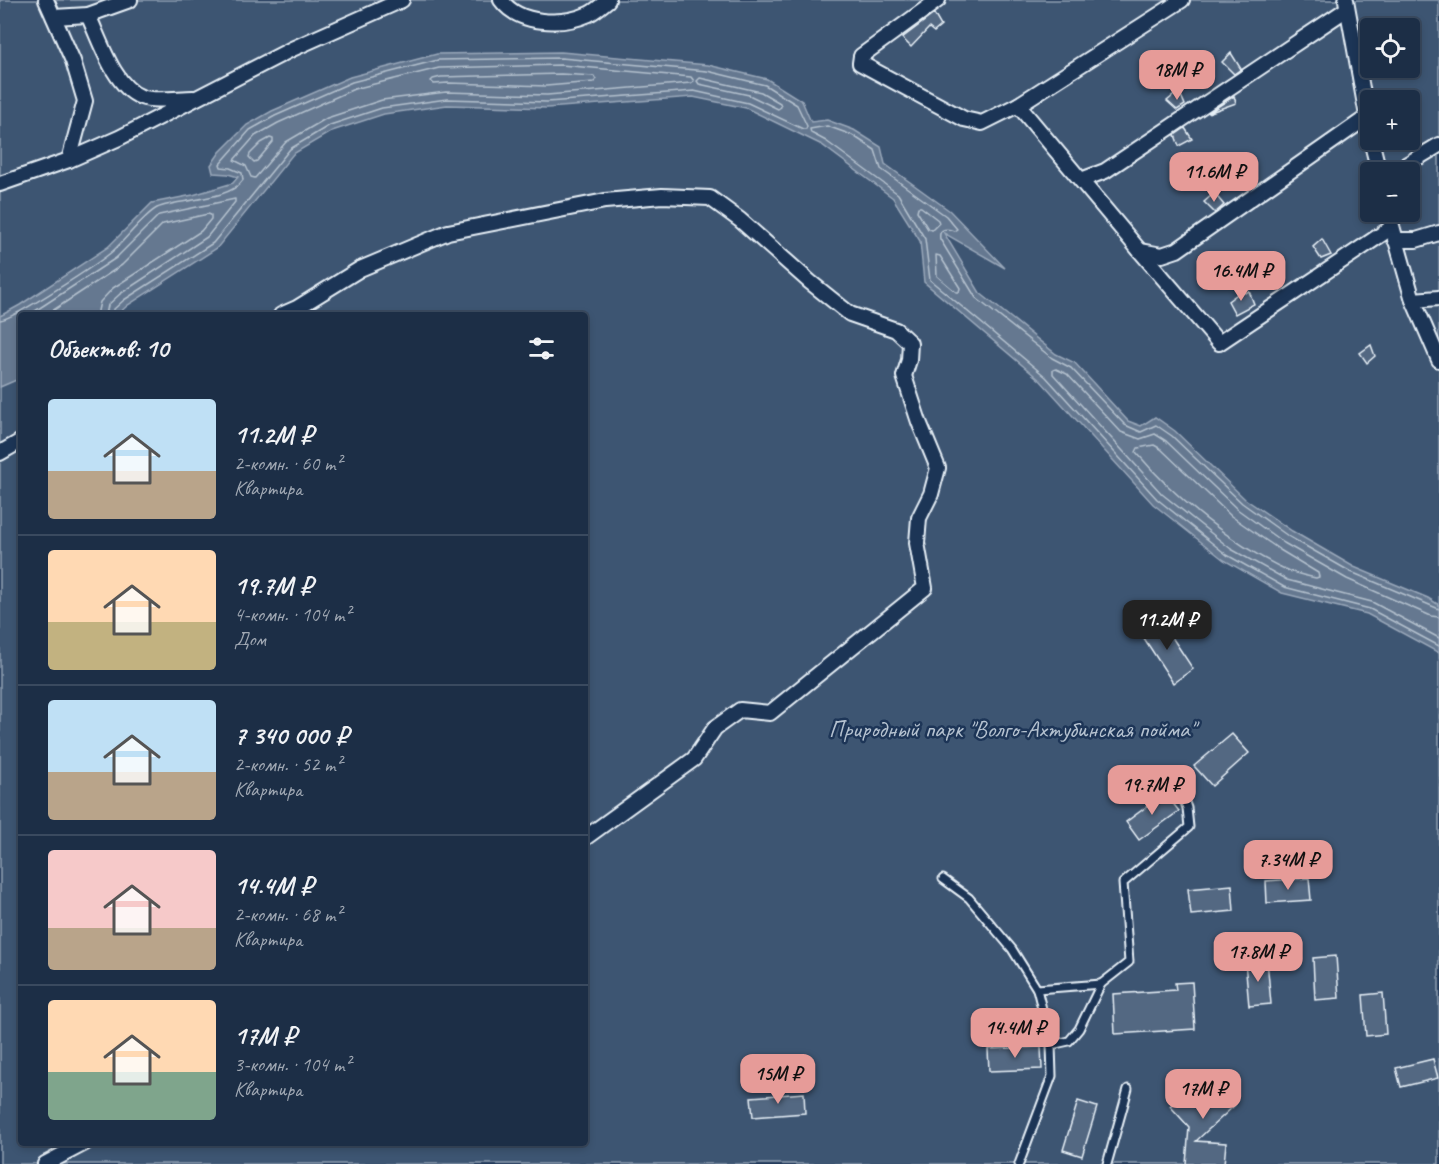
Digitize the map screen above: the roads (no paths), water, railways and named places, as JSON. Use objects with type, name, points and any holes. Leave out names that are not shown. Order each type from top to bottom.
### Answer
[{"type":"street","points":[[46,0],[73,61],[85,100],[69,160]]},
{"type":"street","points":[[54,17],[88,15],[130,0]]},
{"type":"street","points":[[0,184],[69,160],[119,138],[292,49],[402,0]]},
{"type":"street","points":[[501,0],[508,10],[536,21],[567,21],[590,14],[608,0]]},
{"type":"street","points":[[938,0],[861,56],[860,63],[964,119],[982,123],[1018,105],[1182,0]]},
{"type":"street","points":[[1081,180],[1092,178],[1105,171],[1347,5],[1361,90]]},
{"type":"street","points":[[88,15],[114,71],[127,90],[143,98],[198,98]]},
{"type":"street","points":[[1018,105],[1219,343],[1393,234],[1416,240],[1439,233]]},
{"type":"street","points":[[1140,251],[1162,255],[1177,250],[1360,122]]},
{"type":"street","points":[[1411,162],[1439,145]]},
{"type":"street","points":[[288,312],[360,269],[448,232],[605,201],[662,196],[710,198],[740,220],[850,314],[896,330],[910,343],[909,360],[904,375],[919,422],[938,468],[931,494],[919,518],[917,543],[925,588],[770,713],[740,710],[715,728],[694,759],[588,836]]},
{"type":"street","points":[[1390,222],[1413,300],[1439,360]]},
{"type":"street","points":[[1413,300],[1439,298]]},
{"type":"street","points":[[0,453],[18,443]]},
{"type":"street","points":[[45,1164],[80,1146]]},
{"type":"lane","points":[[1050,1045],[1069,1041],[1078,1029],[1101,984],[1129,962],[1123,883],[1189,827],[1187,808],[1174,774]]},
{"type":"lane","points":[[943,879],[969,898],[1012,949],[1037,989],[1050,1045],[1052,1076],[1018,1164]]},
{"type":"lane","points":[[1037,989],[1101,984]]},
{"type":"lane","points":[[1107,1164],[1128,1089]]},
{"type":"water","points":[[561,52],[708,65],[767,79],[802,101],[811,122],[827,120],[854,130],[881,147],[885,164],[950,211],[1005,268],[944,233],[980,293],[1056,354],[1075,363],[1128,421],[1141,426],[1155,417],[1175,431],[1245,499],[1292,531],[1354,567],[1428,598],[1439,605],[1439,653],[1367,614],[1282,593],[1224,560],[1153,504],[1041,381],[924,282],[920,241],[893,198],[822,145],[746,108],[693,97],[547,108],[447,105],[384,114],[332,131],[293,154],[217,248],[120,312],[18,312],[18,379],[0,387],[0,316],[108,247],[152,203],[193,195],[233,183],[238,177],[213,173],[211,165],[220,152],[247,125],[272,111],[350,77],[437,54]]},
{"type":"park label","name":"Природный парк \"Волго-Ахтубинская пойма\"","points":[[1012,729]]}]
